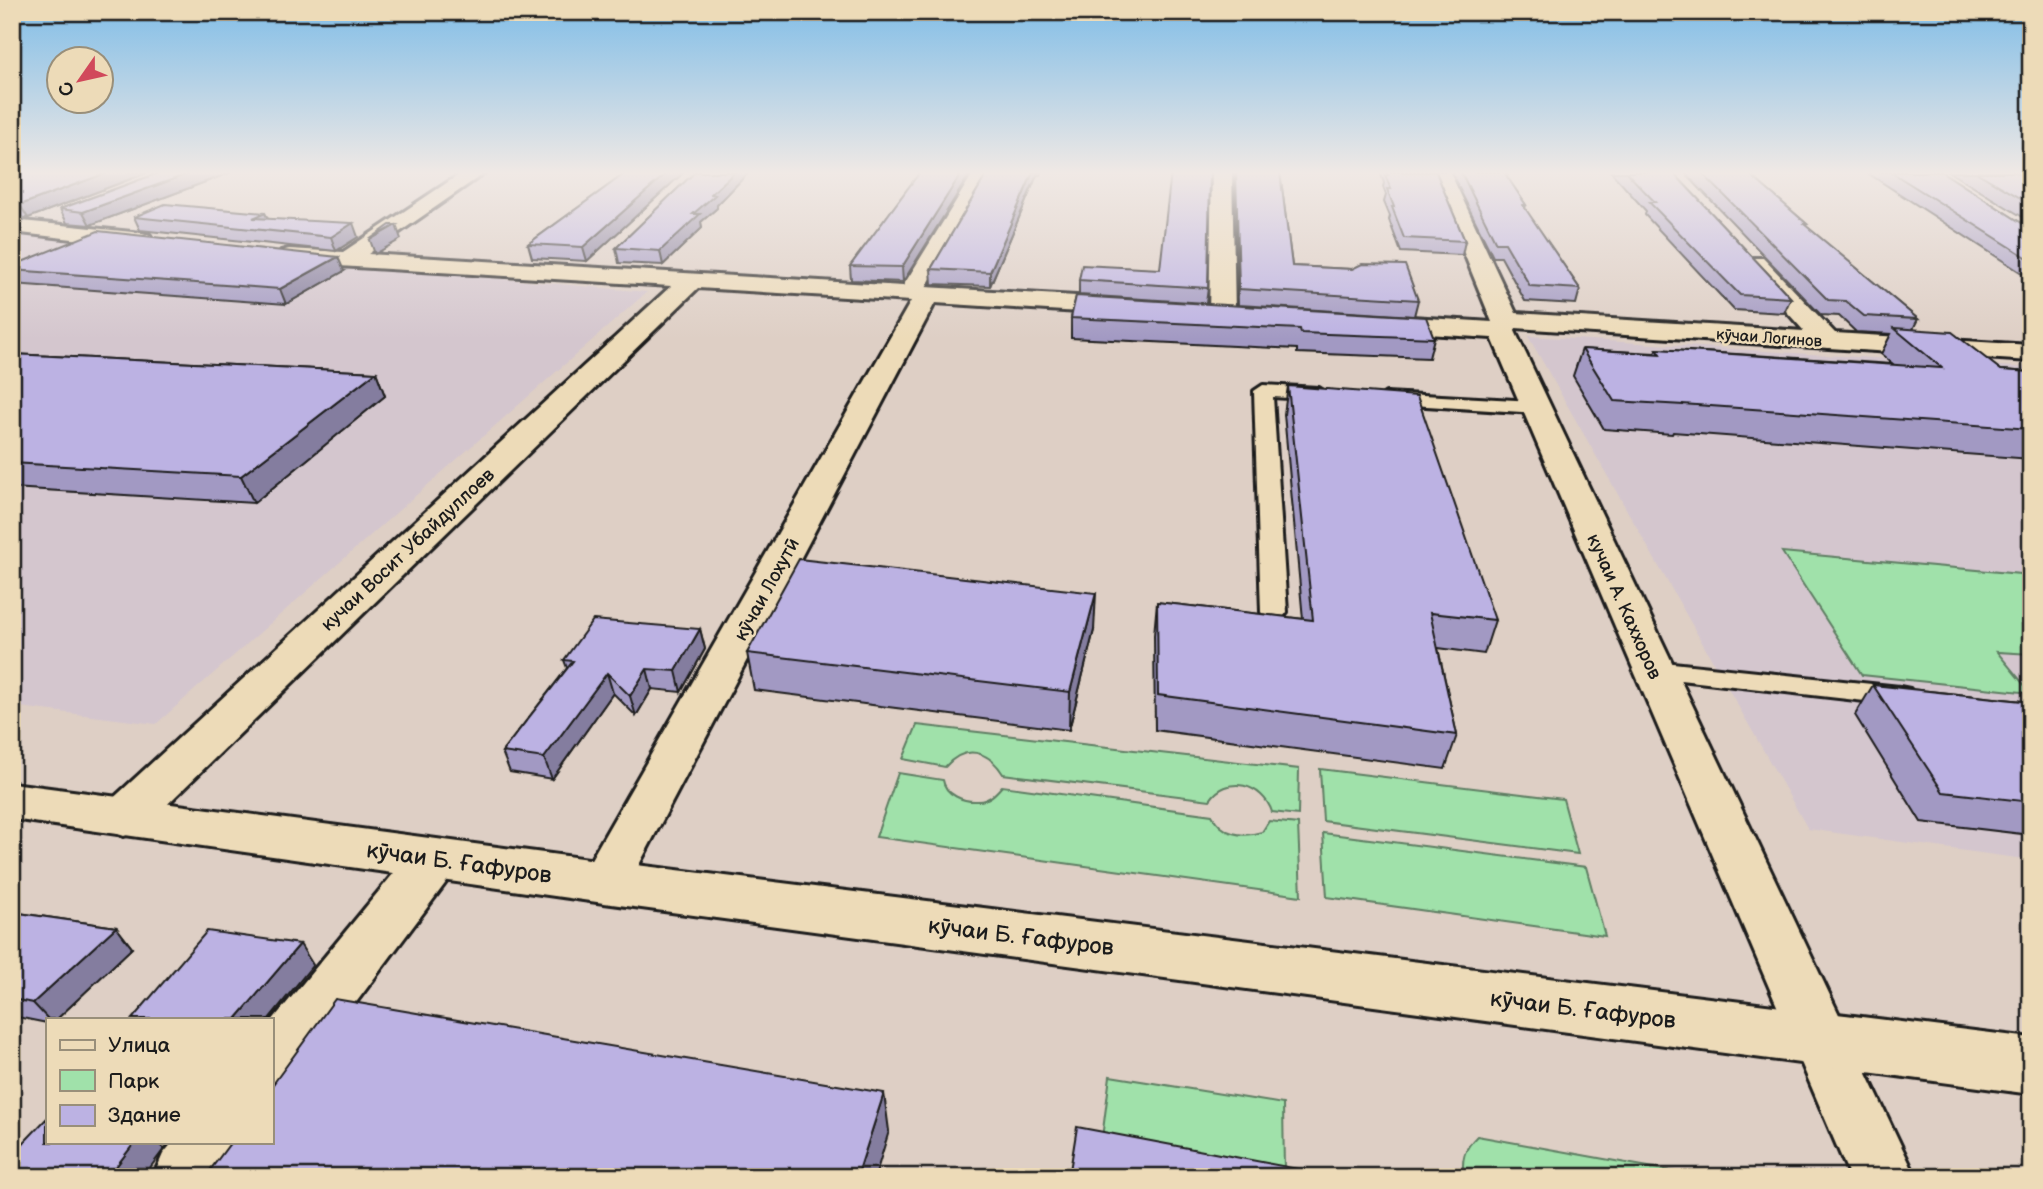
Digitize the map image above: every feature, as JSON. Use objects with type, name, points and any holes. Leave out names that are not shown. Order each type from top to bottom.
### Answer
[{"type":"street","points":[[25,227],[169,243]]},
{"type":"street","points":[[343,261],[393,227]]},
{"type":"street","name":"кӯчаи Лохутӣ","points":[[604,882],[955,227]]},
{"type":"street","points":[[1222,227],[1222,313]]},
{"type":"street","name":"кучаи А. Каххоров","points":[[1463,227],[1536,407],[1883,1177]]},
{"type":"street","points":[[1744,251],[1828,341]]},
{"type":"street","points":[[264,253],[343,261],[1155,309]]},
{"type":"street","points":[[589,276],[609,257]]},
{"type":"street","name":"кучаи Восит Убайдуллоев","points":[[124,817],[690,282]]},
{"type":"street","points":[[1195,311],[1250,315]]},
{"type":"street","name":"кӯчаи Логинов","points":[[1348,321],[1828,341],[2031,353]]},
{"type":"street","name":"кӯчаи Б. Ғафуров","points":[[12,802],[604,882],[2031,1066]]},
{"type":"street","points":[[273,1065],[435,859]]},
{"type":"street","points":[[186,1177],[212,1144]]},
{"type":"lane","points":[[1274,612],[1263,391],[1345,396]]},
{"type":"lane","points":[[1372,398],[1536,407]]},
{"type":"lane","points":[[1654,670],[1923,698]]},
{"type":"shaded area","points":[[12,235],[647,292],[156,724],[12,706]]},
{"type":"shaded area","points":[[1528,336],[2031,368],[2031,860],[1808,829]]},
{"type":"green space","points":[[1782,552],[2031,575],[2031,654],[1997,652],[2031,693],[1862,675]]},
{"type":"green space","points":[[917,725],[1299,769],[1298,815],[1272,812],[1261,795],[1244,786],[1226,787],[1210,800],[1003,774],[990,760],[976,753],[960,755],[945,767],[903,759]]},
{"type":"green space","points":[[1320,769],[1563,799],[1578,854],[1323,821]]},
{"type":"green space","points":[[898,773],[943,780],[951,793],[961,799],[973,801],[989,798],[1002,786],[1212,815],[1221,827],[1240,835],[1262,832],[1269,821],[1298,824],[1301,896],[876,837]]},
{"type":"green space","points":[[1323,833],[1586,867],[1605,936],[1327,897]]},
{"type":"green space","points":[[1110,1076],[1283,1104],[1284,1171],[1102,1138]]},
{"type":"green space","points":[[1477,1136],[1694,1177],[1464,1177],[1464,1155]]},
{"type":"building","points":[[237,227],[346,227],[331,237]]},
{"type":"building","points":[[387,227],[392,227],[369,240]]},
{"type":"building","points":[[551,227],[605,227],[583,247],[528,244]]},
{"type":"building","points":[[637,227],[685,227],[660,251],[616,248]]},
{"type":"building","points":[[879,227],[927,227],[902,267],[850,266]]},
{"type":"building","points":[[955,227],[1009,227],[990,272],[931,269]]},
{"type":"building","points":[[1165,227],[1209,227],[1208,288],[1079,280],[1082,265],[1160,269]]},
{"type":"building","points":[[1237,227],[1287,227],[1292,266],[1352,269],[1362,264],[1405,265],[1418,300],[1239,289]]},
{"type":"building","points":[[1400,227],[1459,227],[1465,241],[1404,238]]},
{"type":"building","points":[[1488,227],[1538,227],[1580,289],[1530,286],[1505,243],[1496,243]]},
{"type":"building","points":[[1674,227],[1725,227],[1791,298],[1740,295]]},
{"type":"building","points":[[1756,227],[1808,227],[1918,319],[1864,316],[1846,301],[1828,300]]},
{"type":"building","points":[[1979,227],[2029,227],[2031,229],[2031,260]]},
{"type":"building","points":[[98,231],[338,257],[280,289],[12,270],[12,266]]},
{"type":"building","points":[[1076,296],[1426,317],[1434,338],[1301,333],[1300,329],[1071,318]]},
{"type":"building","points":[[1894,328],[1952,332],[2001,370],[2031,372],[2031,429],[1614,401],[1582,349],[1660,354],[1657,349],[1942,368]]},
{"type":"building","points":[[12,354],[376,372],[241,476],[12,463]]},
{"type":"building","points":[[1288,386],[1417,396],[1495,620],[1430,613],[1457,735],[1158,695],[1157,602],[1313,620]]},
{"type":"building","points":[[799,559],[1096,593],[1070,692],[747,653]]},
{"type":"building","points":[[593,620],[700,629],[676,671],[647,669],[630,696],[607,673],[544,758],[502,752],[573,661],[564,660]]},
{"type":"building","points":[[1873,685],[2031,702],[2031,802],[1943,792]]},
{"type":"building","points":[[12,912],[116,927],[33,1003],[12,999]]},
{"type":"building","points":[[207,931],[300,944],[237,1018],[133,1018]]},
{"type":"building","points":[[335,999],[884,1093],[857,1177],[205,1177],[230,1144],[273,1144],[273,1084]]},
{"type":"building","points":[[46,1119],[46,1144],[133,1144],[108,1177],[12,1177],[12,1155]]},
{"type":"building","points":[[1077,1127],[1340,1177],[1069,1177]]}]
